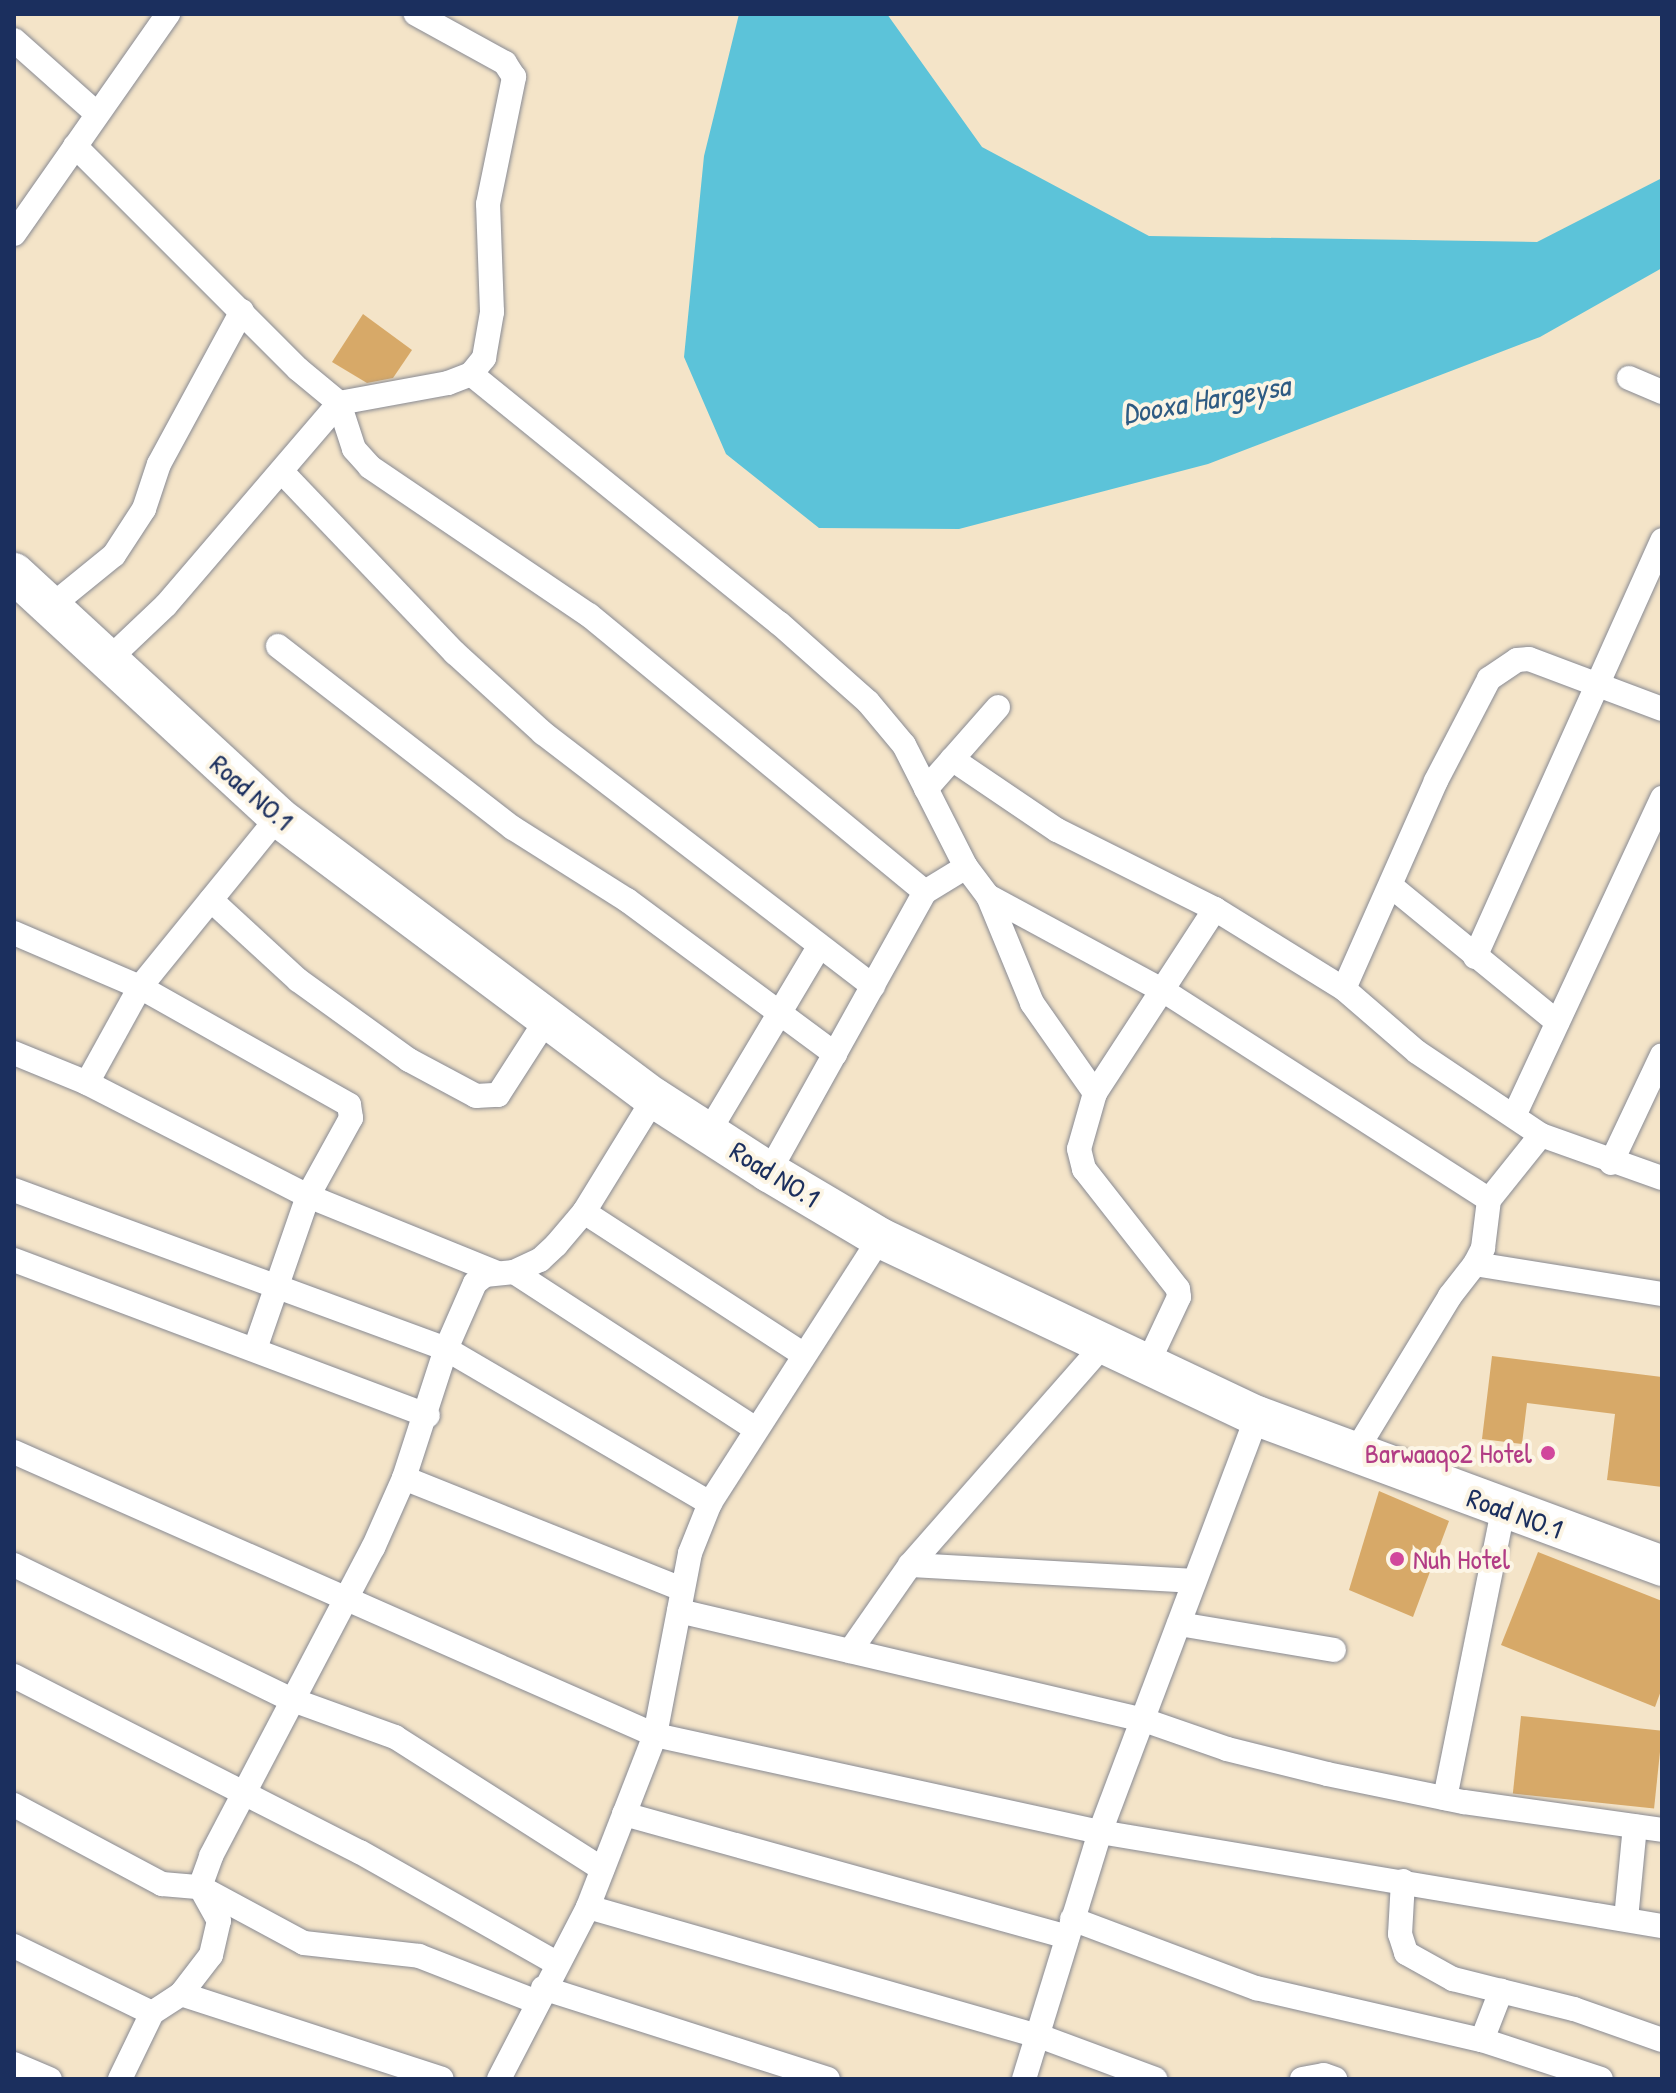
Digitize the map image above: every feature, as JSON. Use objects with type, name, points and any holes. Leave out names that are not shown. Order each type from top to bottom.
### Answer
[{"type":"highway","name":"Road NO.1","points":[[14,573],[278,817],[654,1098],[769,1172],[880,1238],[1257,1416],[1503,1510],[1662,1566]]},
{"type":"street","points":[[14,234],[168,14]]},
{"type":"street","points":[[107,661],[166,605],[339,403],[448,383],[471,374],[484,358],[491,333],[488,204],[514,77],[505,63],[416,14]]},
{"type":"street","points":[[14,40],[97,114]]},
{"type":"street","points":[[75,146],[339,403],[354,449],[370,467],[589,615],[925,892]]},
{"type":"street","points":[[50,607],[114,555],[144,509],[159,464],[242,311]]},
{"type":"street","points":[[471,374],[779,623],[868,702],[904,745],[966,867],[988,896],[1032,1003],[1095,1093]]},
{"type":"street","points":[[1629,378],[1662,392]]},
{"type":"street","points":[[282,472],[455,653],[543,733],[873,986]]},
{"type":"street","points":[[1475,957],[1600,686],[1662,540]]},
{"type":"street","points":[[278,646],[513,828],[627,900],[835,1054]]},
{"type":"street","points":[[1344,989],[1489,679],[1501,668],[1529,659],[1662,709]]},
{"type":"street","points":[[926,789],[998,707]]},
{"type":"street","points":[[952,759],[1046,823],[1215,909],[1344,989],[1417,1052],[1541,1135],[1611,1163],[1662,1178]]},
{"type":"street","points":[[1514,1116],[1662,798]]},
{"type":"street","points":[[87,1083],[140,987],[278,817]]},
{"type":"street","points":[[769,1172],[925,892],[966,867]]},
{"type":"street","points":[[1391,886],[1557,1022]]},
{"type":"street","points":[[988,896],[1164,991],[1489,1200]]},
{"type":"street","points":[[211,900],[298,980],[409,1060],[476,1096],[498,1095],[547,1019]]},
{"type":"street","points":[[1147,1365],[1179,1297],[1178,1289],[1084,1169],[1079,1149],[1095,1093],[1215,909]]},
{"type":"street","points":[[14,933],[140,987],[349,1105],[351,1118],[308,1196],[255,1349]]},
{"type":"street","points":[[708,1133],[819,947]]},
{"type":"street","points":[[14,1053],[87,1083],[308,1196],[505,1272],[756,1429]]},
{"type":"street","points":[[1611,1163],[1662,1055]]},
{"type":"street","points":[[120,2079],[152,2013],[181,1994],[204,1969],[220,1932],[200,1887],[290,1699],[344,1600],[404,1478],[428,1416],[446,1349],[475,1283],[540,1260],[584,1212],[654,1098]]},
{"type":"street","points":[[1354,1454],[1442,1308],[1475,1264],[1483,1248],[1489,1200],[1541,1135]]},
{"type":"street","points":[[14,1190],[446,1349],[710,1503]]},
{"type":"street","points":[[584,1212],[803,1354]]},
{"type":"street","points":[[499,2079],[588,1907],[655,1735],[680,1600],[710,1503],[880,1238]]},
{"type":"street","points":[[14,1260],[428,1416]]},
{"type":"street","points":[[1475,1264],[1662,1294]]},
{"type":"street","points":[[850,1651],[910,1565],[1103,1345]]},
{"type":"street","points":[[1024,2079],[1100,1832],[1257,1416]]},
{"type":"street","points":[[14,1452],[344,1600],[504,1665],[655,1735],[1100,1832],[1662,1926]]},
{"type":"street","points":[[404,1478],[680,1600],[850,1651],[1141,1719],[1227,1749],[1445,1798],[1662,1830]]},
{"type":"street","points":[[1445,1798],[1503,1510]]},
{"type":"street","points":[[14,1565],[290,1699],[365,1724],[423,1751],[602,1869]]},
{"type":"street","points":[[910,1565],[1193,1581]]},
{"type":"street","points":[[1179,1624],[1334,1650]]},
{"type":"street","points":[[14,1676],[244,1793],[558,1964]]},
{"type":"street","points":[[14,1805],[162,1884],[200,1887],[304,1943],[419,1956],[540,1995],[828,2079]]},
{"type":"street","points":[[624,1814],[1070,1928],[1256,1988],[1482,2040],[1601,2079]]},
{"type":"street","points":[[1626,1919],[1635,1826]]},
{"type":"street","points":[[1403,1881],[1400,1934],[1406,1953],[1453,1979],[1574,2009],[1662,2040]]},
{"type":"street","points":[[588,1907],[1039,2036],[1155,2079]]},
{"type":"street","points":[[14,1946],[152,2013]]},
{"type":"street","points":[[1482,2040],[1501,1991]]},
{"type":"street","points":[[181,1994],[442,2079]]},
{"type":"street","points":[[14,2064],[50,2079]]},
{"type":"street","points":[[1302,2079],[1324,2075],[1335,2079]]},
{"type":"water","name":"Dooxa Hargeysa","points":[[739,14],[887,14],[982,147],[1149,236],[1537,242],[1662,178],[1662,268],[1540,337],[1208,464],[959,529],[819,528],[726,454],[684,357],[704,156]]},
{"type":"building","points":[[363,314],[412,350],[393,378],[367,383],[332,362]]},
{"type":"building","points":[[1492,1356],[1662,1377],[1662,1487],[1607,1480],[1615,1414],[1527,1403],[1522,1444],[1482,1439]]},
{"type":"building","name":"Nuh Hotel","points":[[1379,1491],[1449,1521],[1413,1617],[1349,1590]]},
{"type":"building","points":[[1538,1552],[1662,1601],[1662,1688],[1655,1707],[1501,1645]]},
{"type":"building","points":[[1521,1716],[1662,1731],[1654,1808],[1513,1794]]},
{"type":"place","name":"Barwaaqo2 Hotel","points":[[1548,1453]]},
{"type":"place","name":"Nuh Hotel","points":[[1397,1559]]}]
